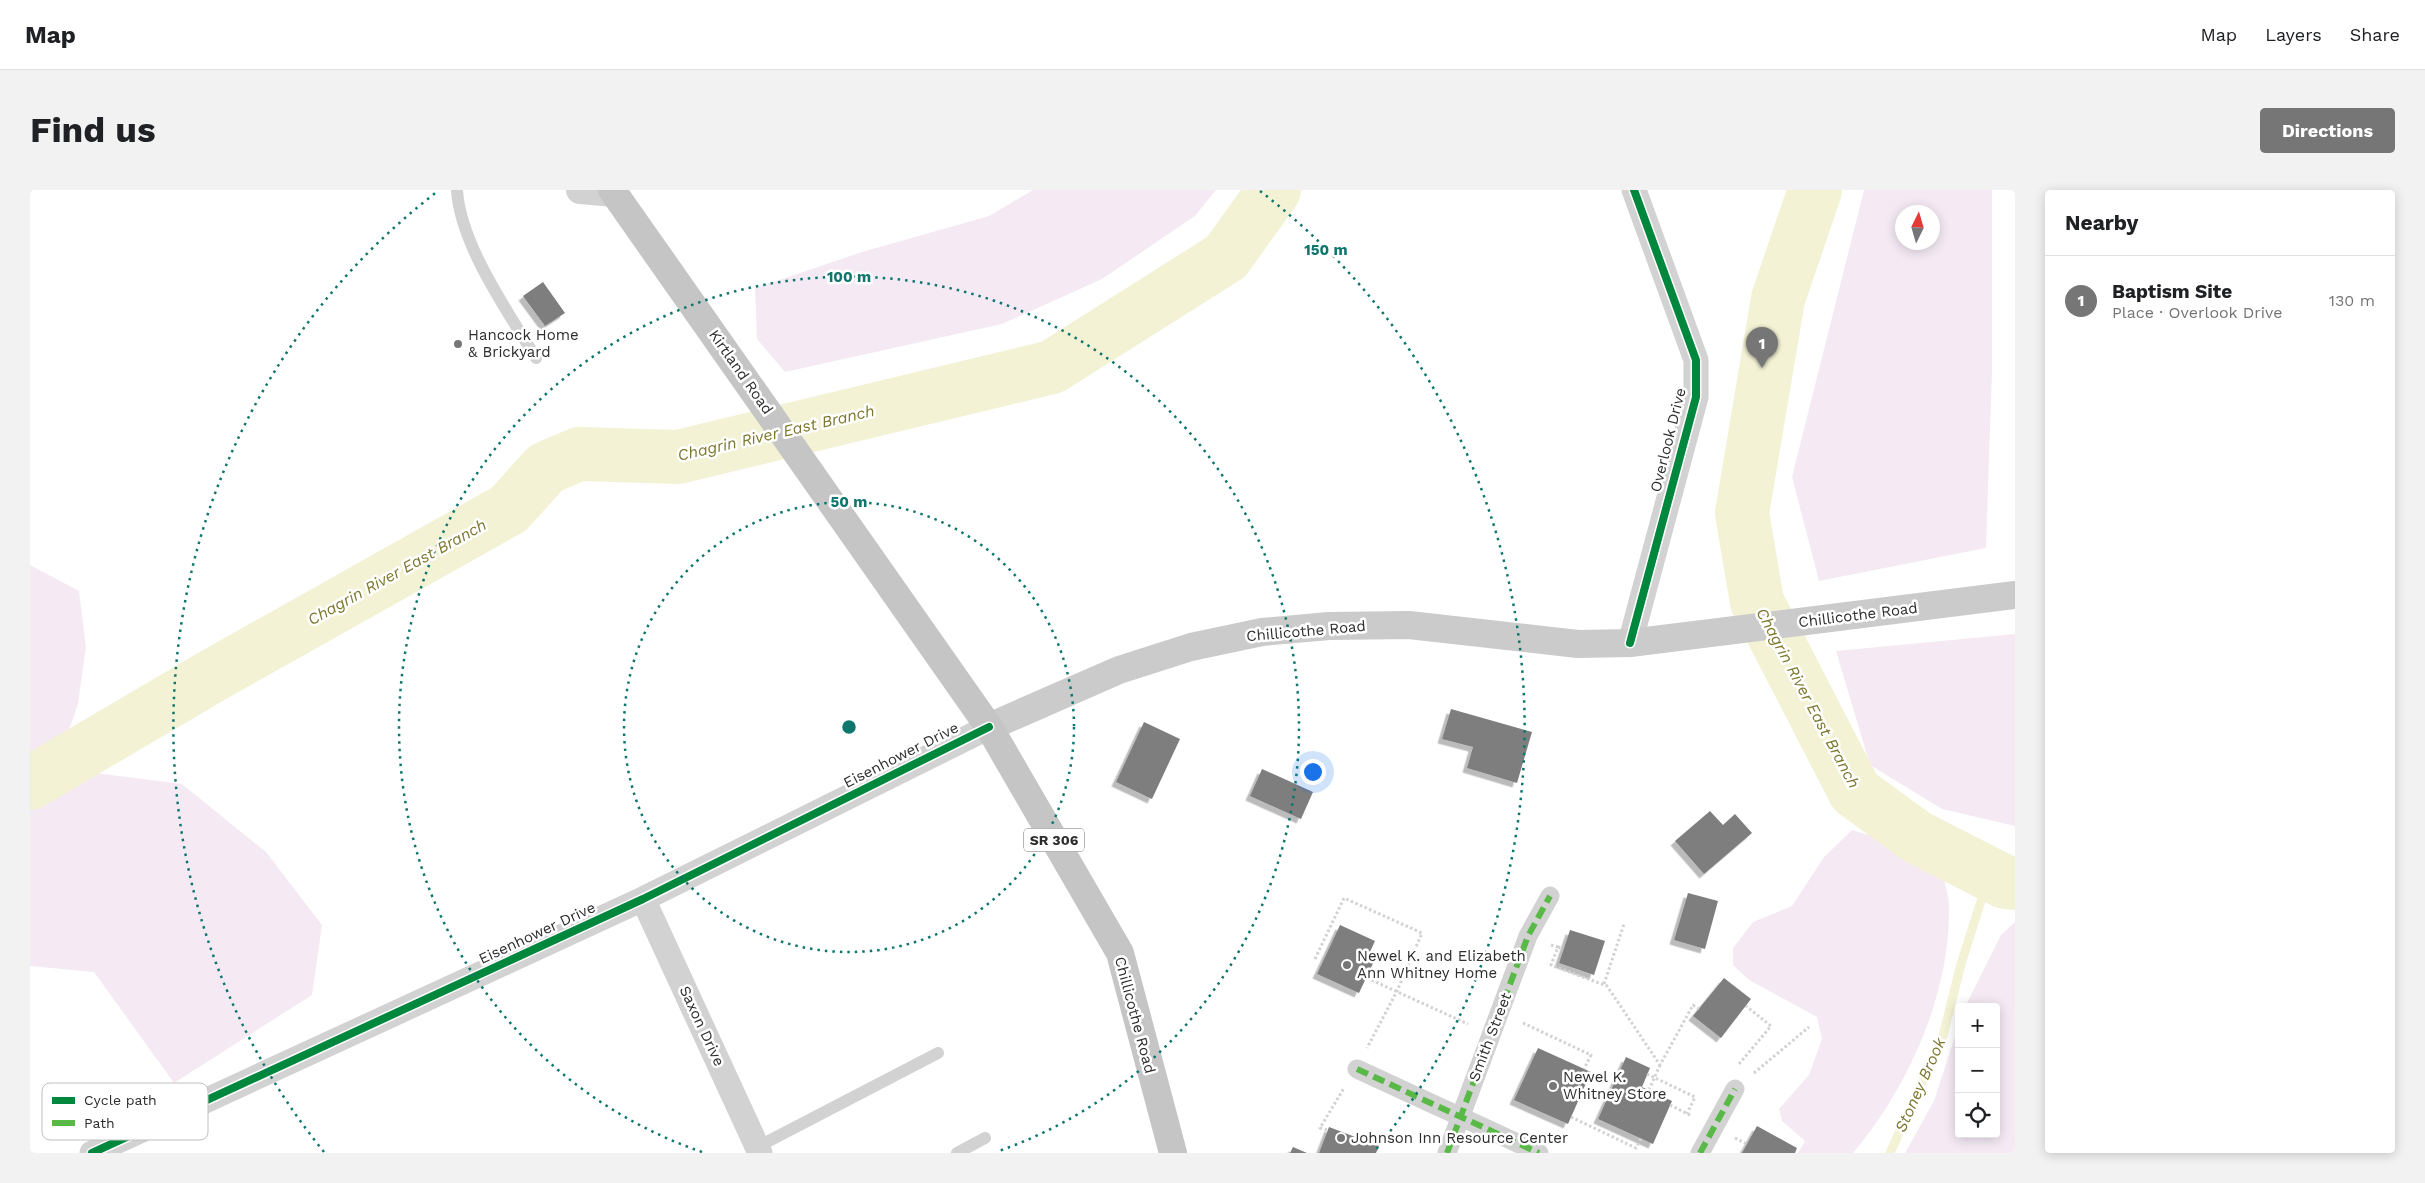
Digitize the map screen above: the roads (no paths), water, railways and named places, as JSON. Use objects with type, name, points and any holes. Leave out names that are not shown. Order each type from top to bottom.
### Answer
[{"type":"main road","name":"Kirtland Road","points":[[613,192],[848,524],[988,727]]},
{"type":"main road","name":"Chillicothe Road","points":[[1173,1153],[1120,953],[988,727],[1119,670],[1191,647],[1262,632],[1330,626],[1409,625],[1578,644],[1630,643],[2015,595]]},
{"type":"street","points":[[580,190],[613,192]]},
{"type":"street","name":"Overlook Drive","points":[[1630,643],[1696,397],[1696,360],[1634,190]]},
{"type":"street","name":"Eisenhower Drive","points":[[208,1100],[644,899],[988,727]]},
{"type":"street","name":"Smith Street","points":[[1447,1153],[1528,936],[1550,896]]},
{"type":"street","name":"Saxon Drive","points":[[644,899],[758,1150]]},
{"type":"street","points":[[1357,1069],[1539,1153]]},
{"type":"street","points":[[1700,1153],[1735,1089]]},
{"type":"street","name":"Eisenhower Drive","points":[[92,1153],[120,1140]]},
{"type":"lane","points":[[457,190],[467,235],[495,290],[536,358]]},
{"type":"lane","points":[[758,1150],[938,1053]]},
{"type":"lane","points":[[958,1153],[985,1138]]},
{"type":"waterway","name":"Chagrin River East Branch","points":[[30,783],[212,676],[509,509],[546,468],[579,454],[678,457],[1052,367],[1226,257],[1274,190]]},
{"type":"waterway","name":"Chagrin River East Branch","points":[[1815,190],[1778,299],[1742,513],[1757,602],[1855,792],[1917,837],[2005,882],[2015,883]]},
{"type":"waterway","name":"Stoney Brook","points":[[1890,1153],[1943,1036],[1961,964],[1990,873]]},
{"type":"place","name":"Hancock Home & Brickyard","points":[[458,344]]},
{"type":"place","name":"Baptism Site","points":[[1762,368]]},
{"type":"place","name":"Newel K. and Elizabeth Ann Whitney Home","points":[[1347,965]]},
{"type":"place","name":"Newel K. Whitney Store","points":[[1553,1086]]},
{"type":"place","name":"Johnson Inn Resource Center","points":[[1341,1138]]}]
